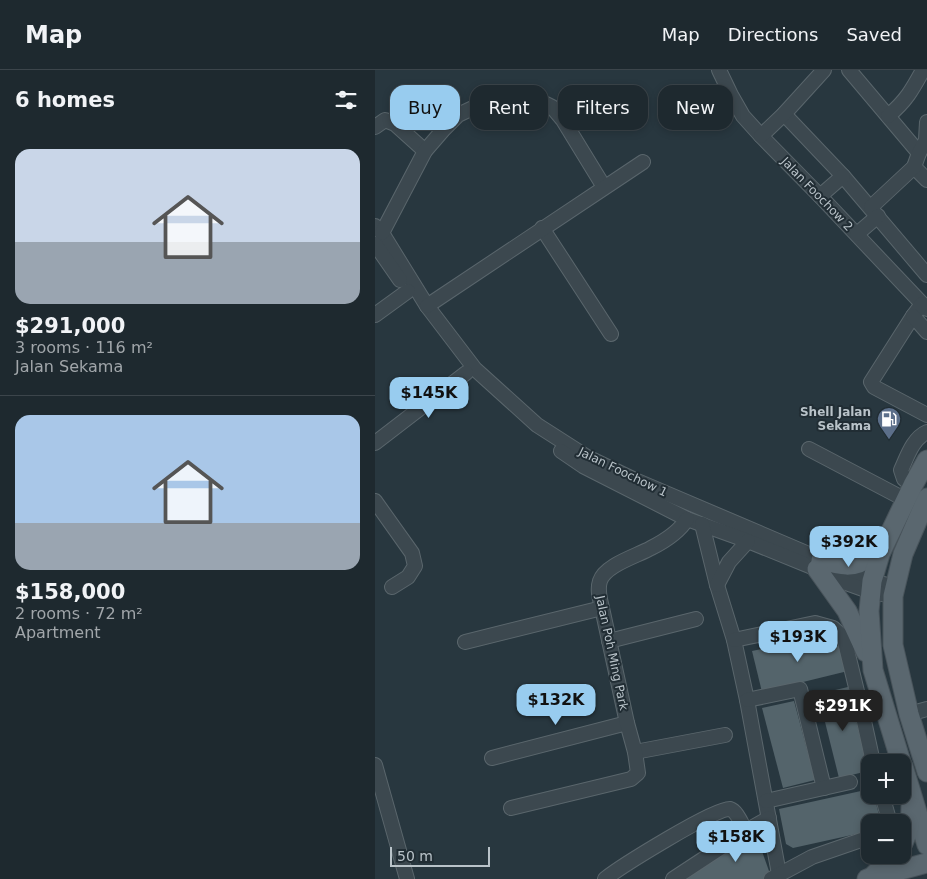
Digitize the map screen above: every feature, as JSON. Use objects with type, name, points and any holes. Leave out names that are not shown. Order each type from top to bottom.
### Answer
[{"type":"main road","points":[[926,769],[918,711],[893,645],[894,591],[919,499],[927,460]]},
{"type":"main road","points":[[819,565],[842,566],[856,564],[868,557],[894,524],[919,499]]},
{"type":"main road","points":[[873,670],[869,626],[871,587],[880,554],[894,524]]},
{"type":"main road","points":[[819,565],[847,611],[873,670],[899,754]]},
{"type":"main road","points":[[911,795],[927,845]]},
{"type":"main road","points":[[870,878],[927,863]]},
{"type":"main road","points":[[870,878],[885,864]]},
{"type":"street","name":"Jalan Foochow 2","points":[[719,70],[743,116],[925,306]]},
{"type":"street","points":[[761,136],[825,70]]},
{"type":"street","points":[[849,70],[919,153]]},
{"type":"street","points":[[888,116],[905,100],[923,70]]},
{"type":"street","points":[[377,235],[425,151],[458,115],[477,106],[546,104],[552,107],[563,120],[604,187]]},
{"type":"street","points":[[784,114],[843,176],[925,269]]},
{"type":"street","points":[[375,127],[385,120],[391,121],[425,151]]},
{"type":"street","points":[[857,234],[914,167],[919,153],[927,140],[927,122]]},
{"type":"street","points":[[427,306],[643,162]]},
{"type":"street","points":[[914,167],[927,180]]},
{"type":"street","points":[[820,196],[843,176]]},
{"type":"street","points":[[542,228],[611,334]]},
{"type":"street","name":"Jalan Foochow 1","points":[[377,235],[408,291],[466,372],[531,431],[583,466],[687,518],[819,565]]},
{"type":"street","name":"Jalan Foochow 1","points":[[377,235],[427,306],[475,369],[537,425],[587,457],[819,565],[846,583],[894,591]]},
{"type":"street","points":[[375,315],[408,291]]},
{"type":"street","points":[[925,306],[913,316],[871,382],[873,387],[926,414]]},
{"type":"street","points":[[913,316],[927,332]]},
{"type":"street","points":[[375,443],[466,372]]},
{"type":"street","points":[[919,499],[904,479],[901,470],[909,451],[921,434],[927,432]]},
{"type":"street","points":[[809,448],[919,499]]},
{"type":"street","points":[[375,501],[412,553],[415,566],[408,577],[392,587]]},
{"type":"street","name":"Jalan Poh Ming Park","points":[[511,808],[631,780],[638,773],[635,752],[602,608],[599,591],[600,581],[604,573],[615,565],[651,548],[674,534],[687,518]]},
{"type":"street","points":[[702,524],[717,585],[734,640],[747,700],[769,818],[775,876],[812,857],[861,840]]},
{"type":"street","points":[[717,585],[729,562],[748,541]]},
{"type":"street","points":[[465,642],[602,608]]},
{"type":"street","points":[[609,641],[697,619]]},
{"type":"street","points":[[734,640],[815,623],[833,628],[844,638],[871,754]]},
{"type":"street","points":[[747,700],[800,689],[824,788]]},
{"type":"street","points":[[492,758],[627,723]]},
{"type":"street","points":[[635,752],[725,735]]},
{"type":"street","points":[[375,765],[407,879]]},
{"type":"street","points":[[766,801],[850,782]]},
{"type":"street","points":[[605,879],[681,832],[723,810],[730,809],[735,812],[746,831]]},
{"type":"street","points":[[673,879],[769,818]]},
{"type":"building","points":[[820,637],[840,647],[848,671],[762,692],[752,651]]},
{"type":"building","points":[[848,687],[864,754],[861,754],[861,773],[839,778],[818,694]]},
{"type":"building","points":[[794,701],[815,780],[783,788],[762,708]]},
{"type":"building","points":[[861,791],[861,804],[876,804],[879,814],[861,814],[861,833],[793,848],[786,844],[779,809]]},
{"type":"building","points":[[753,834],[757,837],[769,871],[765,879],[683,879]]},
{"type":"place","name":"Shell Jalan Sekama","points":[[889,440]]}]
